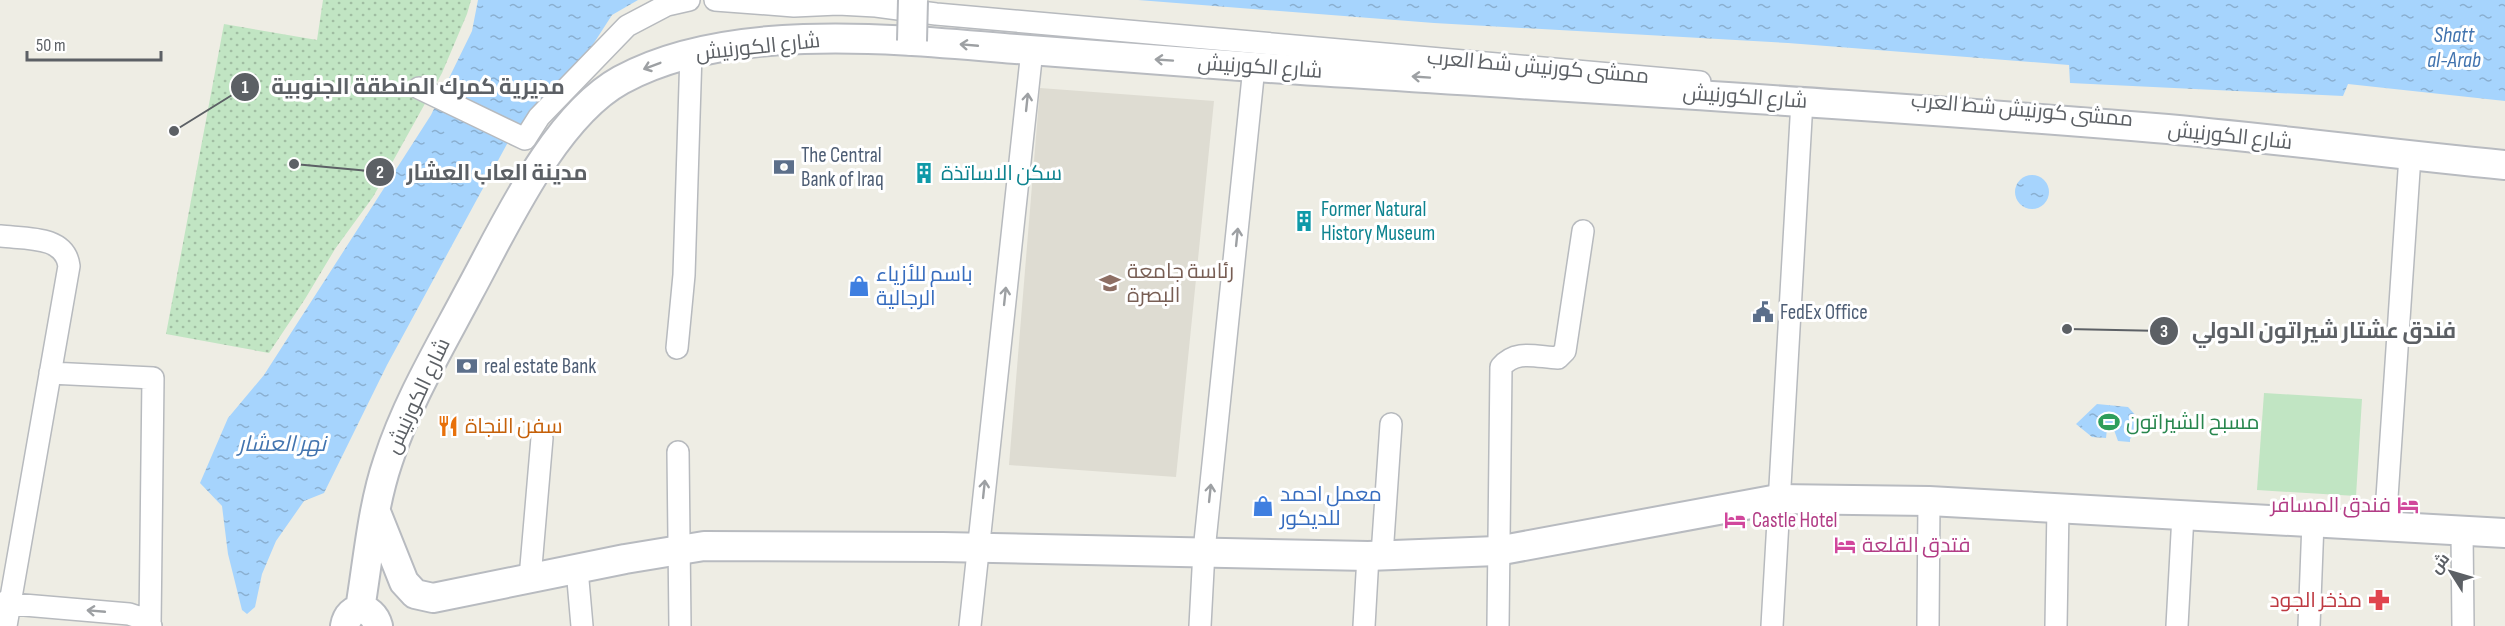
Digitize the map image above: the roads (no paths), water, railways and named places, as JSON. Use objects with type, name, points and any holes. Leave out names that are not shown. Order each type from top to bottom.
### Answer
[{"type":"main road","points":[[912,41],[913,0]]},
{"type":"main road","name":"شارع الكورنيش","points":[[365,622],[376,512],[386,467],[403,421],[468,294],[538,169],[572,122],[593,100],[616,82],[649,67],[691,53],[779,40],[912,41],[1254,67],[1802,100],[2159,129],[2505,165]]},
{"type":"main road","points":[[376,512],[404,582],[415,594],[434,598],[704,546],[1204,551],[1375,556],[1497,551],[1778,499],[1929,501],[2058,507],[2505,533]]},
{"type":"main road","points":[[365,622],[415,594]]},
{"type":"street","points":[[419,88],[525,139],[539,117],[627,26],[667,5],[689,0]]},
{"type":"street","name":"ممشى كورنيش شط العرب","points":[[715,0],[794,6],[838,4],[876,6],[936,14],[2505,153]]},
{"type":"street","points":[[970,626],[1032,50]]},
{"type":"street","points":[[677,348],[684,275],[691,53]]},
{"type":"street","points":[[1200,626],[1204,551],[1254,67]]},
{"type":"street","points":[[1773,626],[1778,499],[1802,100]]},
{"type":"street","points":[[2385,526],[2405,260],[2410,156]]},
{"type":"street","points":[[1498,626],[1497,551],[1501,367],[1508,358],[1516,355],[1558,358],[1565,351],[1584,231]]},
{"type":"street","points":[[0,236],[51,243],[61,247],[68,256],[69,266],[5,603],[6,626]]},
{"type":"street","points":[[50,373],[153,378],[150,625]]},
{"type":"street","points":[[1364,626],[1391,424]]},
{"type":"street","points":[[530,578],[542,438]]},
{"type":"street","points":[[678,452],[680,626]]},
{"type":"street","points":[[1928,626],[1929,501]]},
{"type":"street","points":[[2056,626],[2058,507]]},
{"type":"street","points":[[2177,626],[2183,515]]},
{"type":"street","points":[[2309,626],[2313,522]]},
{"type":"street","points":[[2462,532],[2463,626]]},
{"type":"street","points":[[577,569],[582,626]]},
{"type":"street","points":[[5,603],[129,614],[137,616],[150,625]]},
{"type":"water","name":"نهر العشار","points":[[478,0],[638,0],[612,15],[583,60],[538,104],[507,144],[387,365],[324,493],[304,501],[276,541],[262,574],[255,607],[247,614],[242,610],[228,554],[222,506],[200,483],[228,418],[264,375],[431,115],[472,31]]},
{"type":"water","name":"Shatt al-Arab","points":[[1138,0],[2505,0],[2505,101],[2348,84],[2343,96],[2070,83],[2069,65],[1788,43],[1434,23]]},
{"type":"water","points":[[2032,175],[2044,180],[2049,192],[2044,204],[2032,209],[2020,204],[2015,192],[2020,180]]},
{"type":"water","name":"مسبح الشيراتون","points":[[2097,404],[2128,407],[2140,420],[2139,429],[2130,442],[2118,441],[2114,430],[2107,429],[2106,438],[2092,437],[2076,424]]},
{"type":"place","name":"مديرية كمرك المنطقة الجنوبية","points":[[174,131]]},
{"type":"place","name":"مدينة العاب العشار","points":[[294,164]]},
{"type":"place","name":"The Central Bank of Iraq","points":[[784,167]]},
{"type":"place","name":"سكن الاساتذة","points":[[924,173]]},
{"type":"place","name":"Former Natural History Museum","points":[[1304,221]]},
{"type":"place","name":"رئاسة جامعة البصرة","points":[[1110,283]]},
{"type":"place","name":"باسم للأزياء الرجالية","points":[[859,286]]},
{"type":"place","name":"FedEx Office","points":[[1763,312]]},
{"type":"place","name":"فندق عشتار شيراتون الدولي","points":[[2067,329]]},
{"type":"place","name":"real estate Bank","points":[[467,366]]},
{"type":"place","name":"مسبح الشيراتون","points":[[2109,422]]},
{"type":"place","name":"سفن النجاة","points":[[448,426]]},
{"type":"place","name":"فندق المسافر","points":[[2408,505]]},
{"type":"place","name":"معمل احمد للديكور","points":[[1263,506]]},
{"type":"place","name":"Castle Hotel","points":[[1735,520]]},
{"type":"place","name":"فتدق القلعة","points":[[1845,545]]},
{"type":"place","name":"مذخر الجود","points":[[2379,600]]}]
